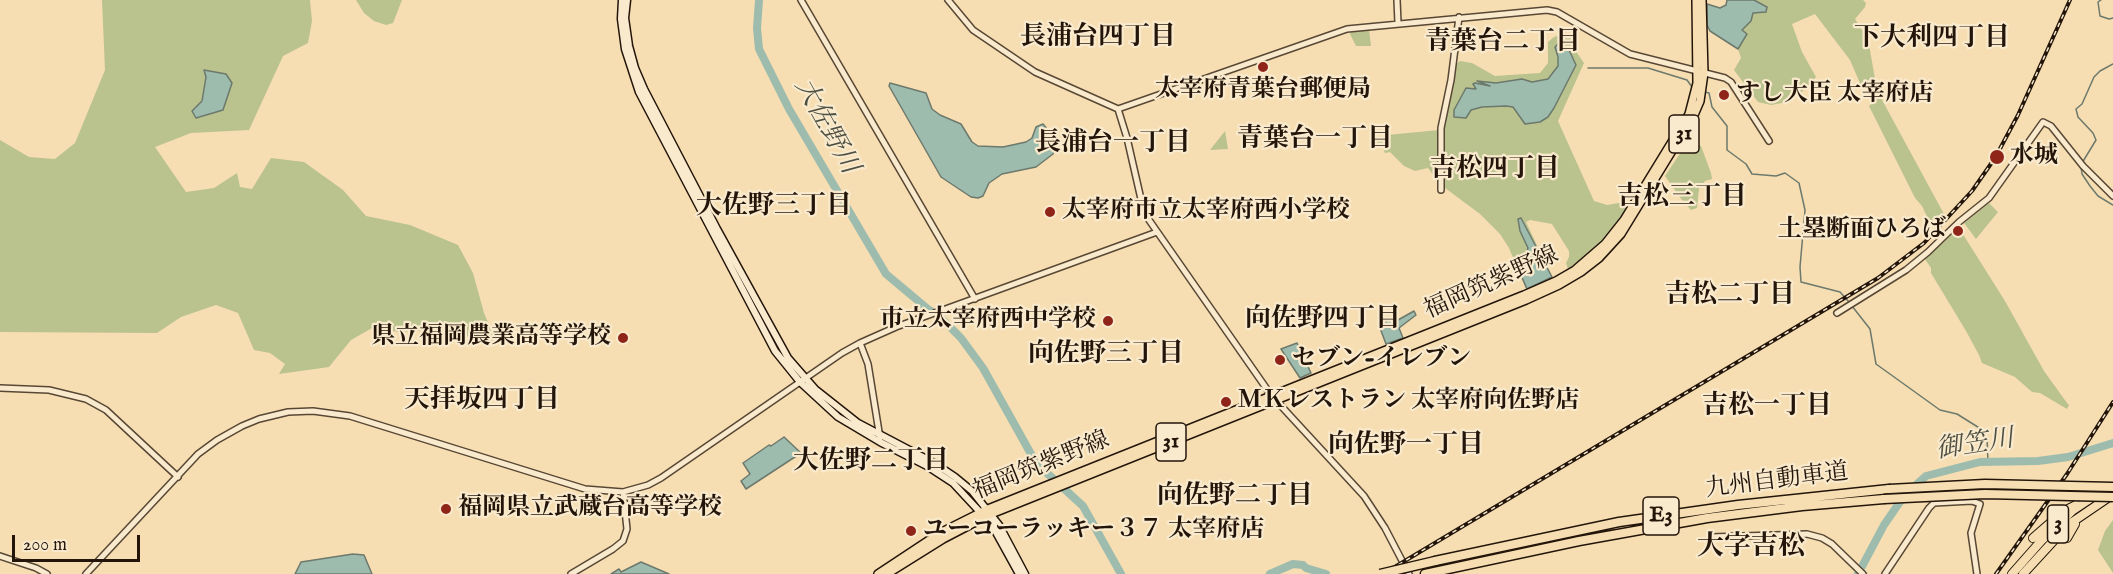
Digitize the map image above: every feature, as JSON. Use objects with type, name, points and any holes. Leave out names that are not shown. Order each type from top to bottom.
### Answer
[{"type":"highway","name":"九州自動車道","points":[[1380,574],[1619,522],[1784,500],[1889,489],[1985,484],[2113,486]]},
{"type":"highway","name":"3","points":[[2012,574],[2042,540],[2085,501],[2113,486]]},
{"type":"highway","name":"九州自動車道","points":[[1425,574],[1590,538],[1707,518],[1802,506],[1985,494],[2113,495]]},
{"type":"highway","name":"3","points":[[2023,574],[2052,541],[2086,512],[2113,495]]},
{"type":"highway","points":[[2032,538],[2064,511],[2085,501]]},
{"type":"highway","points":[[2067,538],[2071,529],[2086,512]]},
{"type":"main road","points":[[622,0],[621,19],[625,49],[639,92],[775,351],[802,381],[880,438],[939,472],[987,513],[1026,574]]},
{"type":"main road","points":[[627,0],[625,18],[628,46],[634,68],[779,344],[802,381]]},
{"type":"main road","name":"福岡筑紫野線","points":[[1696,0],[1701,72]]},
{"type":"main road","name":"福岡筑紫野線","points":[[878,574],[940,533],[1524,295],[1575,270],[1605,244],[1624,220],[1689,114],[1701,72],[1702,0]]},
{"type":"main road","points":[[987,513],[1019,574]]},
{"type":"main road","name":"福岡筑紫野線","points":[[887,574],[987,513]]},
{"type":"street","points":[[801,0],[975,298]]},
{"type":"street","points":[[948,0],[974,30],[1035,72],[1118,109],[1347,29],[1547,10],[1557,12],[1630,54],[1731,82],[1769,141]]},
{"type":"street","points":[[1397,0],[1398,23]]},
{"type":"street","points":[[1441,190],[1441,128],[1460,17]]},
{"type":"street","points":[[1118,109],[1147,216],[1274,398],[1364,496],[1385,528],[1408,574]]},
{"type":"street","points":[[1837,313],[1906,270],[1989,198],[2043,122],[2051,126],[2083,166],[2113,196]]},
{"type":"street","points":[[86,574],[198,454],[242,426],[273,415],[313,411],[350,416],[585,489],[623,492],[648,485],[661,478],[842,353],[860,343],[896,327],[1157,232]]},
{"type":"street","points":[[860,343],[868,364],[880,438]]},
{"type":"street","points":[[0,388],[49,390],[86,399],[106,410],[178,477]]},
{"type":"street","points":[[571,574],[614,549],[623,541],[627,529],[623,492]]},
{"type":"street","points":[[1885,574],[1934,503],[1972,501],[1980,504],[1971,533],[1977,574]]},
{"type":"street","points":[[1711,537],[1807,534],[1822,538],[1832,544],[1863,574]]},
{"type":"street","points":[[0,556],[47,574]]},
{"type":"green space","points":[[102,0],[310,0],[312,21],[308,43],[283,56],[249,130],[191,133],[155,147],[186,192],[214,188],[237,173],[240,187],[252,189],[271,158],[304,162],[343,190],[366,216],[410,225],[458,245],[473,273],[491,330],[509,335],[500,342],[475,340],[445,329],[400,332],[372,328],[351,340],[329,367],[279,374],[285,364],[270,353],[254,350],[238,313],[216,305],[181,317],[157,333],[0,332],[0,140],[29,157],[55,159],[75,143],[105,70]]},
{"type":"green space","points":[[356,0],[402,0],[393,23],[386,25],[374,21],[364,13]]},
{"type":"green space","points":[[1754,0],[1863,0],[1866,3],[1865,7],[1855,19],[1868,39],[1877,90],[1866,97],[1850,60],[1815,14],[1792,24],[1802,52],[1816,77],[1800,94],[1782,103],[1771,105],[1758,102],[1734,70],[1741,58],[1738,49],[1747,35],[1742,31],[1753,12],[1767,6]]},
{"type":"green space","points":[[1369,29],[1371,46],[1356,46],[1350,34],[1352,30]]},
{"type":"green space","points":[[1564,34],[1571,35],[1578,43],[1577,53],[1584,63],[1558,121],[1594,201],[1607,205],[1631,201],[1612,230],[1598,246],[1568,269],[1566,263],[1569,251],[1552,224],[1530,220],[1526,222],[1552,277],[1526,289],[1509,248],[1500,234],[1480,214],[1445,188],[1443,130],[1456,64],[1460,61],[1472,63],[1495,76],[1540,73],[1548,63],[1548,42]]},
{"type":"green space","points":[[1881,98],[1944,214],[1941,219],[1931,225],[1869,106]]},
{"type":"green space","points":[[1439,130],[1440,184],[1428,168],[1415,171],[1404,166],[1390,152],[1385,153],[1382,146],[1377,147],[1375,140],[1387,135]]},
{"type":"green space","points":[[1225,131],[1228,149],[1210,150]]},
{"type":"green space","points":[[1690,142],[1701,146],[1712,179],[1705,181],[1699,189],[1697,208],[1691,210],[1665,176],[1681,152],[1684,143]]},
{"type":"green space","points":[[1989,203],[1998,212],[1976,239],[1964,223]]},
{"type":"green space","points":[[1959,228],[2005,301],[2044,371],[2069,405],[2067,409],[2040,393],[2032,392],[2015,377],[1982,363],[1925,259]]},
{"type":"green space","points":[[2113,520],[2113,573],[2098,550],[2105,531]]},
{"type":"shaded area","points":[[1727,0],[1754,0],[1767,7],[1766,12],[1753,13],[1751,21],[1742,30],[1747,34],[1738,49],[1710,31],[1707,25],[1707,4],[1720,8],[1726,5]]},
{"type":"shaded area","points":[[1560,42],[1561,48],[1569,50],[1576,65],[1548,117],[1540,122],[1525,124],[1513,107],[1506,106],[1482,107],[1471,110],[1466,118],[1454,117],[1454,110],[1466,88],[1476,89],[1473,84],[1475,83],[1490,86],[1477,81],[1496,83],[1522,79],[1532,82],[1548,79],[1558,66],[1555,47]]},
{"type":"shaded area","points":[[204,70],[226,74],[232,83],[223,110],[196,118],[192,111],[202,101],[206,77]]},
{"type":"shaded area","points":[[890,83],[926,93],[932,109],[961,124],[972,142],[978,146],[1003,147],[1026,142],[1032,138],[1036,127],[1043,124],[1056,147],[1053,154],[1036,167],[1002,174],[989,183],[983,196],[971,197],[941,177],[889,86]]},
{"type":"shaded area","points":[[1521,218],[1552,277],[1527,289],[1514,259],[1524,260],[1528,248],[1520,231],[1518,219]]},
{"type":"shaded area","points":[[1414,311],[1416,315],[1399,328],[1403,338],[1386,344],[1380,328],[1381,324],[1394,318],[1398,320]]},
{"type":"shaded area","points":[[1297,343],[1311,373],[1300,378],[1281,349]]},
{"type":"shaded area","points":[[784,437],[801,453],[746,489],[741,481],[750,474],[743,463]]},
{"type":"shaded area","points":[[353,554],[364,555],[372,574],[295,574],[301,562]]},
{"type":"shaded area","points":[[641,562],[669,574],[611,574],[619,569],[621,572]]},
{"type":"waterway","name":"大佐野川","points":[[759,0],[757,28],[759,49],[789,109],[886,274],[939,316],[961,338],[983,368],[1036,463],[1083,506],[1121,574]]},
{"type":"waterway","points":[[2101,0],[2098,2],[2100,16],[2113,18]]},
{"type":"waterway","points":[[2082,163],[2096,140],[2093,133],[2078,117],[2076,109],[2082,104],[2094,77],[2113,64]]},
{"type":"waterway","points":[[1588,68],[1648,68],[1687,80],[1692,87]]},
{"type":"waterway","points":[[1705,92],[1709,93],[1712,107],[1727,126],[1727,150],[1746,164],[1752,174],[1776,176],[1785,173],[1799,183],[1805,210],[1800,267],[1801,282],[1840,292],[1849,302]]},
{"type":"waterway","points":[[2081,167],[2082,174],[2098,196],[2113,205]]},
{"type":"waterway","points":[[1852,306],[1870,329],[1876,364],[1940,410],[1957,414],[1981,429],[1987,439],[1988,462]]},
{"type":"waterway","name":"御笠川","points":[[1858,574],[1884,525],[1904,496],[1926,476],[1980,462],[2038,461],[2068,457],[2113,443]]},
{"type":"waterway","name":"大佐野川","points":[[1270,574],[1293,564],[1303,565],[1326,574]]},
{"type":"railway","points":[[1383,574],[1878,278],[1924,243],[1972,191],[1995,158],[2018,115],[2070,0]]},
{"type":"railway","points":[[1996,574],[2067,474],[2113,402]]},
{"type":"place","name":"太宰府青葉台郵便局","points":[[1263,67]]},
{"type":"place","name":"すし大臣 太宰府店","points":[[1724,95]]},
{"type":"place","name":"水城","points":[[1997,157]]},
{"type":"place","name":"太宰府市立太宰府西小学校","points":[[1050,212]]},
{"type":"place","name":"土塁断面ひろば","points":[[1958,231]]},
{"type":"place","name":"市立太宰府西中学校","points":[[1108,321]]},
{"type":"place","name":"県立福岡農業高等学校","points":[[623,338]]},
{"type":"place","name":"セブン-イレブン","points":[[1280,360]]},
{"type":"place","name":"ＭＫレストラン 太宰府向佐野店","points":[[1226,402]]},
{"type":"place","name":"福岡県立武蔵台高等学校","points":[[446,509]]},
{"type":"place","name":"ユーコーラッキー３７ 太宰府店","points":[[911,531]]},
{"type":"district","name":"長浦台四丁目","points":[[1098,39]]},
{"type":"district","name":"下大利四丁目","points":[[1932,40]]},
{"type":"district","name":"青葉台二丁目","points":[[1503,44]]},
{"type":"district","name":"青葉台一丁目","points":[[1315,141]]},
{"type":"district","name":"長浦台一丁目","points":[[1113,145]]},
{"type":"district","name":"吉松四丁目","points":[[1495,171]]},
{"type":"district","name":"吉松三丁目","points":[[1682,199]]},
{"type":"district","name":"大佐野三丁目","points":[[774,208]]},
{"type":"district","name":"吉松二丁目","points":[[1730,297]]},
{"type":"district","name":"向佐野四丁目","points":[[1323,321]]},
{"type":"district","name":"向佐野三丁目","points":[[1106,356]]},
{"type":"district","name":"天拝坂四丁目","points":[[482,402]]},
{"type":"district","name":"吉松一丁目","points":[[1767,408]]},
{"type":"district","name":"向佐野一丁目","points":[[1406,447]]},
{"type":"district","name":"大佐野二丁目","points":[[871,463]]},
{"type":"district","name":"向佐野二丁目","points":[[1235,498]]},
{"type":"district","name":"大字吉松","points":[[1751,548]]}]
